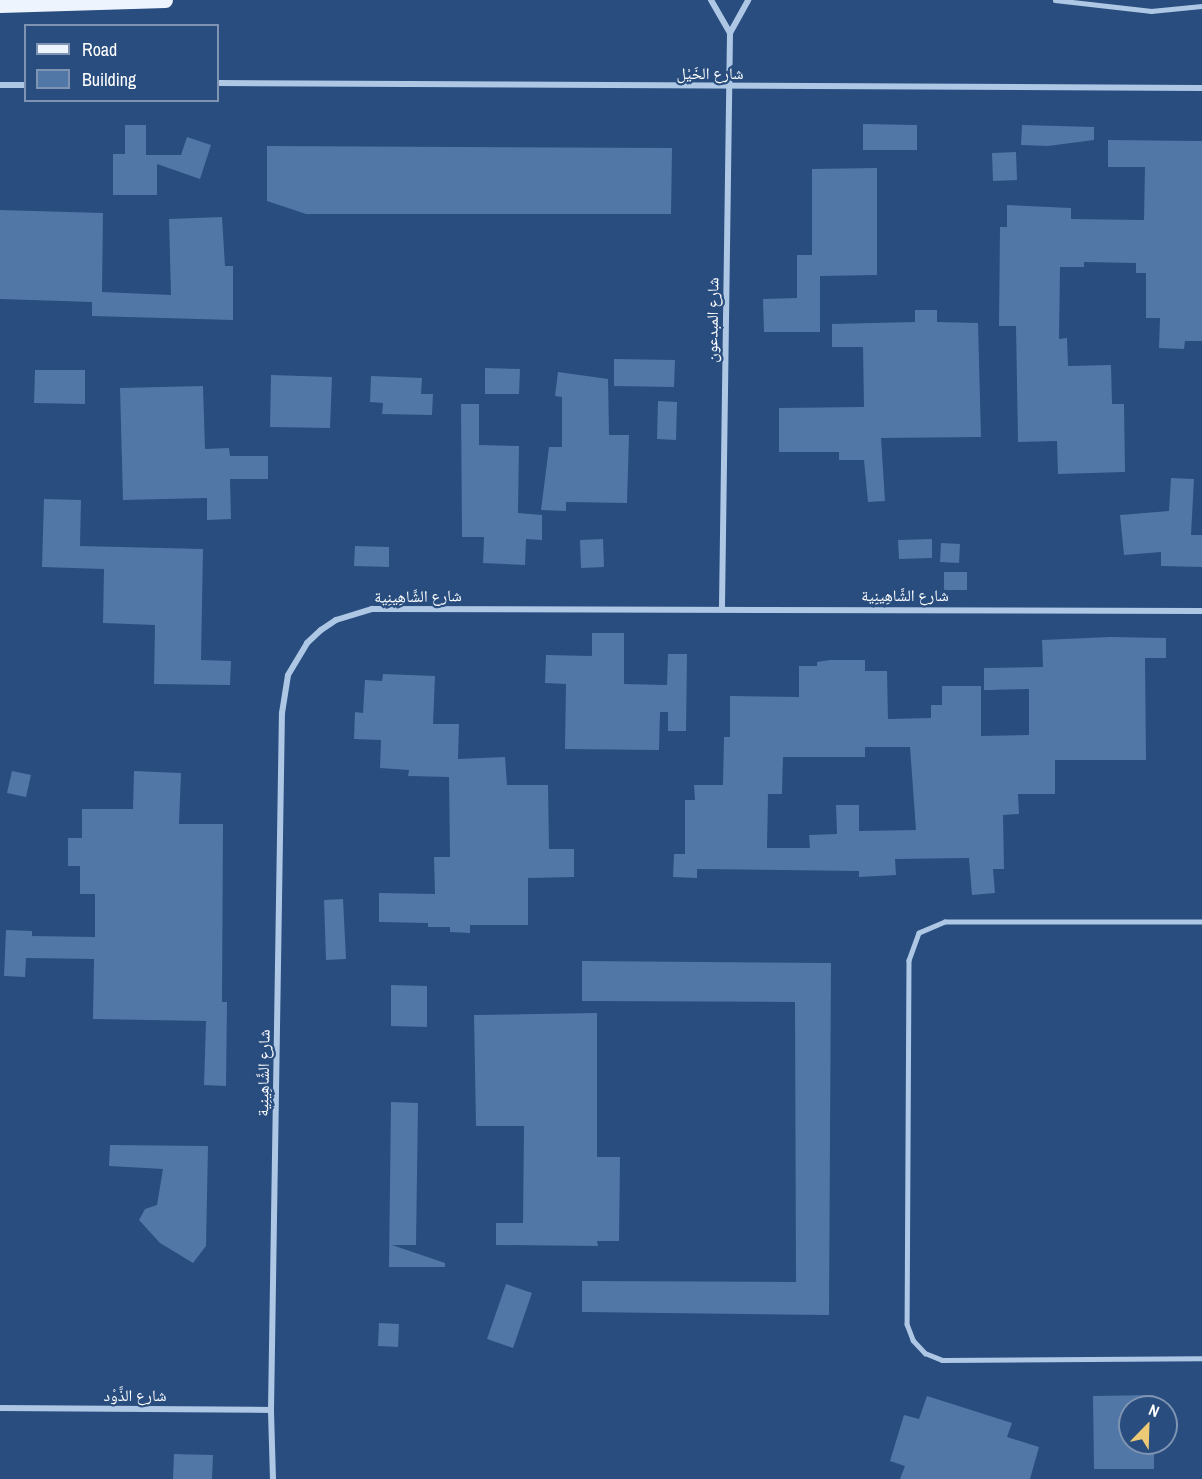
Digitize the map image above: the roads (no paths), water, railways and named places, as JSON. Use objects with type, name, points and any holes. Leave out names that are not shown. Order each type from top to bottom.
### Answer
[{"type":"main road","points":[[0,5],[165,0]]},
{"type":"street","name":"شارع المبدعون","points":[[711,0],[729,33],[722,608]]},
{"type":"street","name":"شارع المبدعون","points":[[729,33],[748,0]]},
{"type":"street","name":"شارع الخَيْل","points":[[219,84],[1202,88]]},
{"type":"street","points":[[0,85],[24,85]]},
{"type":"street","name":"شارع الشَّاهِينِية","points":[[273,1479],[271,1410],[282,713],[288,675],[296,658],[307,643],[336,620],[372,609],[1202,610]]},
{"type":"street","name":"شارع الذَّوْد","points":[[0,1408],[271,1410]]},
{"type":"lane","points":[[1056,0],[1151,11],[1202,6]]},
{"type":"lane","points":[[1202,922],[945,922],[919,933],[909,960],[907,1324],[913,1340],[925,1353],[942,1359],[1202,1358]]}]
